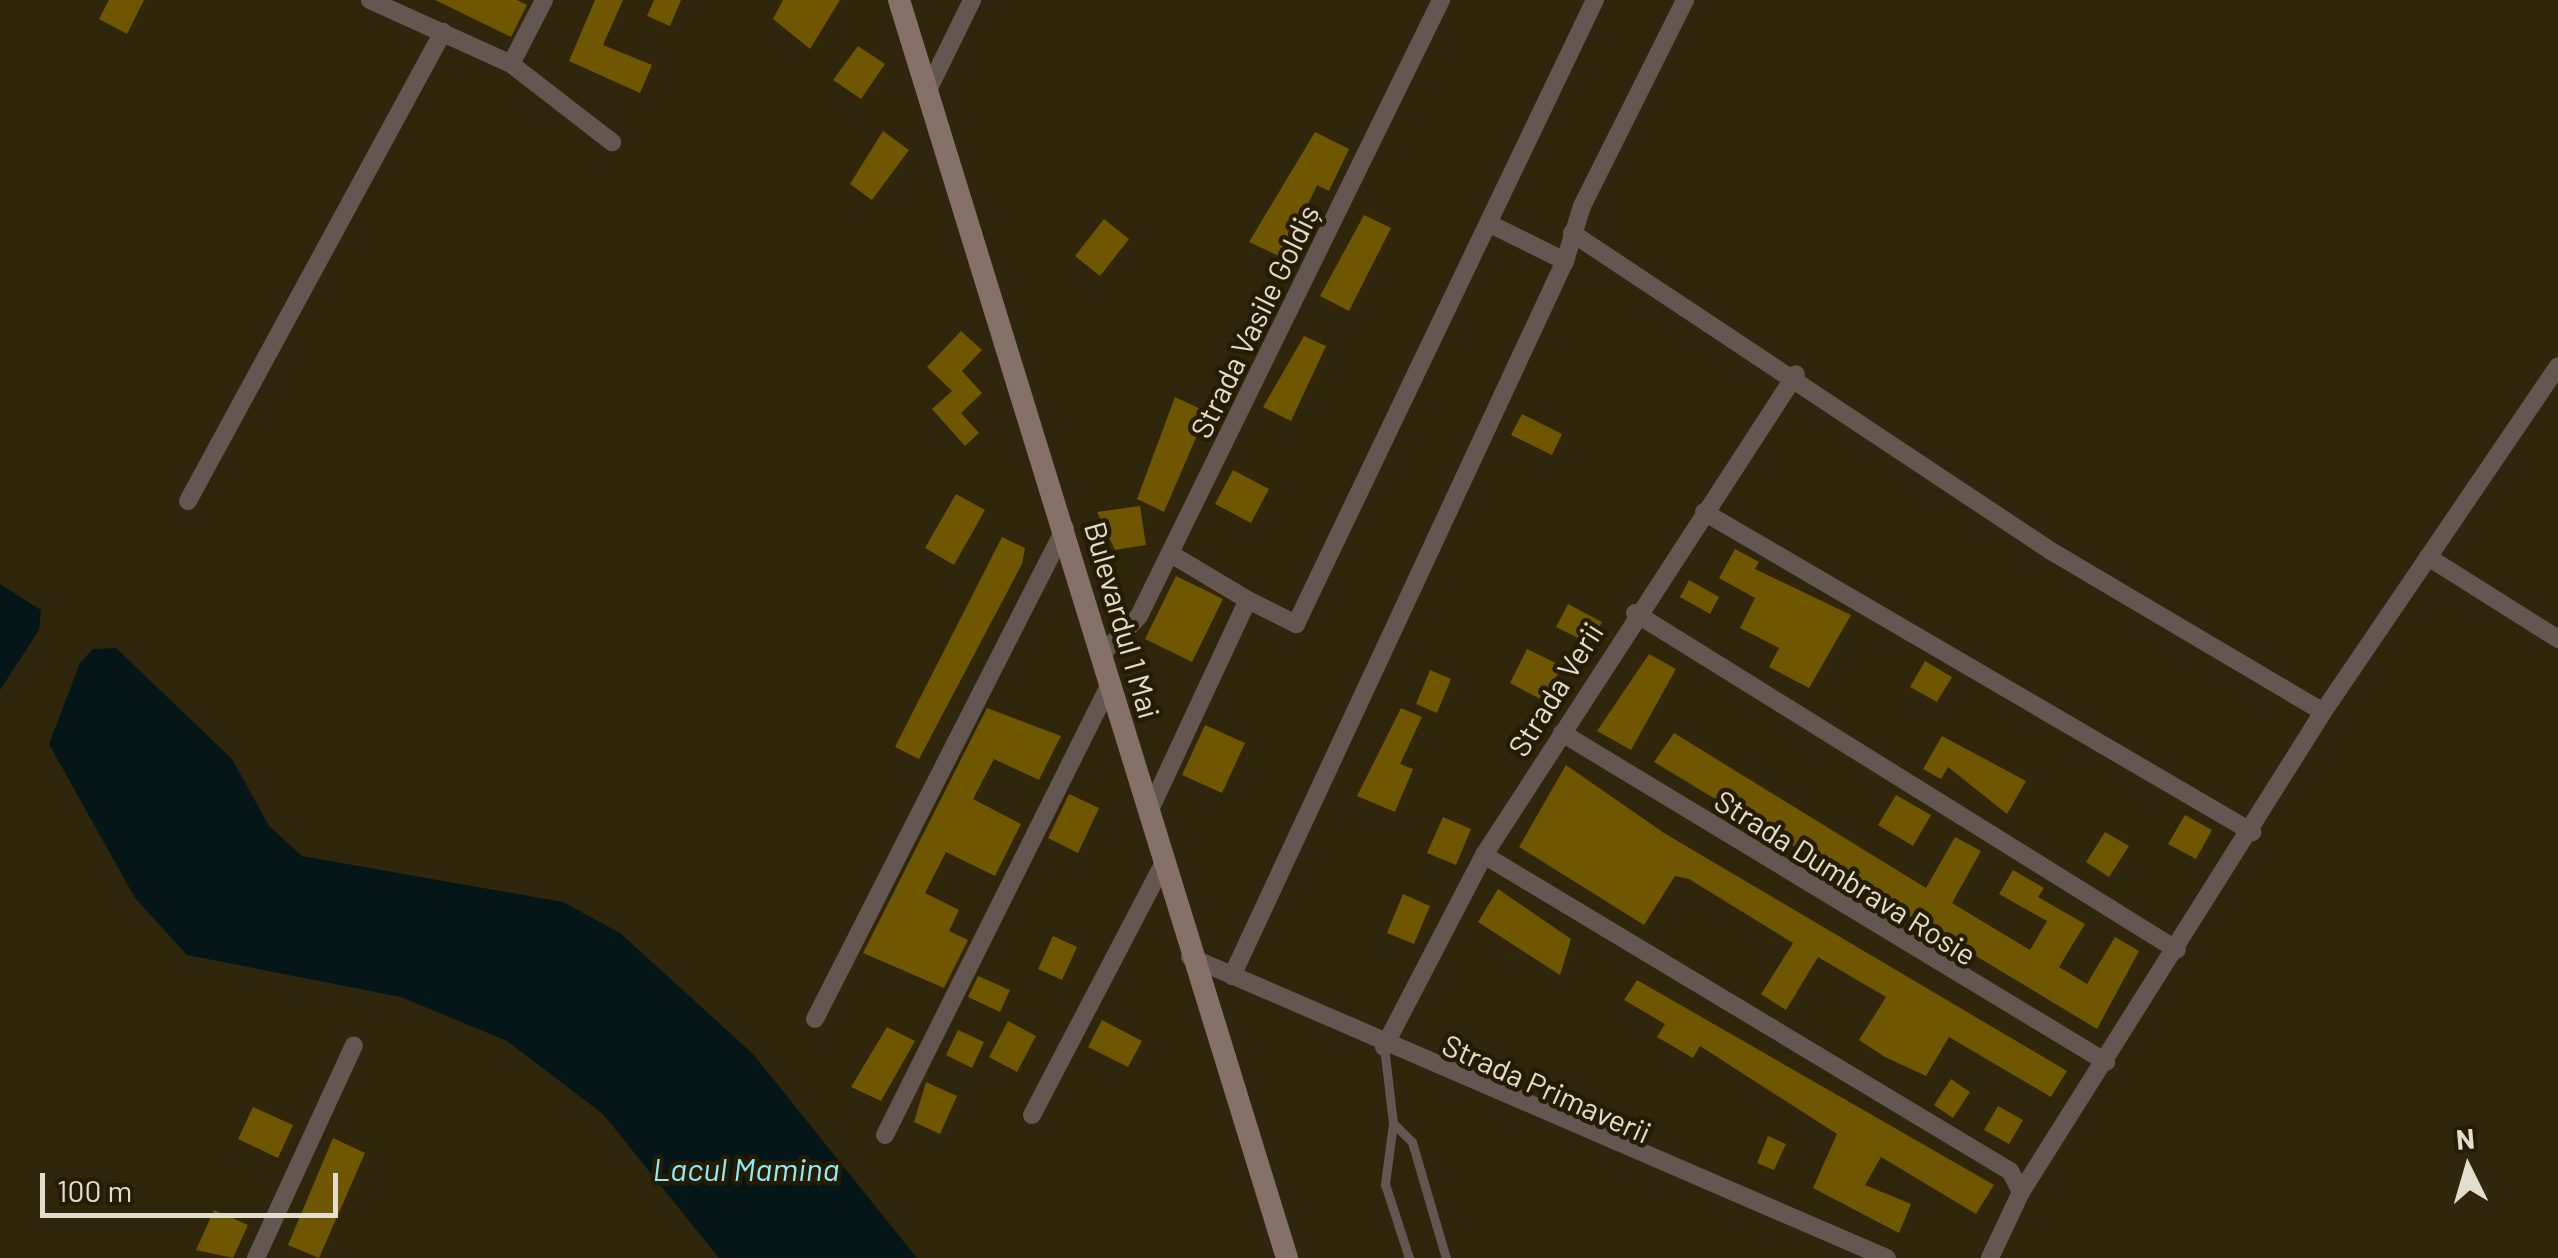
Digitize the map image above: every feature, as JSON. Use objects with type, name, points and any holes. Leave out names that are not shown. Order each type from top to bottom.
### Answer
[{"type":"main road","name":"Bulevardul 1 Mai","points":[[898,0],[1065,528],[1190,958],[1287,1258]]},
{"type":"street","points":[[370,0],[511,64],[612,142]]},
{"type":"street","points":[[511,64],[544,0]]},
{"type":"street","points":[[928,90],[972,0]]},
{"type":"street","name":"Strada Vasile Goldiș","points":[[1102,655],[1139,616],[1441,0]]},
{"type":"street","points":[[1171,554],[1296,624],[1595,0]]},
{"type":"street","points":[[1232,976],[1565,261],[1572,233],[1685,0]]},
{"type":"street","points":[[188,501],[442,32]]},
{"type":"street","points":[[1490,224],[1565,261]]},
{"type":"street","points":[[1572,233],[1796,374],[2051,551],[2323,712]]},
{"type":"street","points":[[1990,1258],[2020,1192],[2252,832],[2323,712],[2428,557],[2552,387],[2558,366]]},
{"type":"street","name":"Strada Verii","points":[[1384,1047],[1484,854],[1634,613],[1796,374]]},
{"type":"street","points":[[1704,512],[2252,832]]},
{"type":"street","points":[[816,1019],[1065,528]]},
{"type":"street","points":[[2428,557],[2558,638]]},
{"type":"street","points":[[1148,814],[1248,600]]},
{"type":"street","points":[[1634,613],[2177,950]]},
{"type":"street","points":[[885,1135],[1110,684]]},
{"type":"street","name":"Strada Dumbrava Rosie","points":[[1562,733],[2106,1062]]},
{"type":"street","points":[[1484,854],[1982,1152],[2020,1192]]},
{"type":"street","points":[[1032,1116],[1163,864]]},
{"type":"street","name":"Strada Primaverii","points":[[1190,958],[1384,1047],[1887,1258]]},
{"type":"street","points":[[256,1258],[354,1045]]},
{"type":"lane","points":[[1384,1047],[1393,1123],[1385,1184],[1409,1258]]},
{"type":"lane","points":[[1393,1123],[1412,1142],[1446,1258]]},
{"type":"water","points":[[0,584],[41,610],[39,630],[0,690]]},
{"type":"water","name":"Lacul Mamina","points":[[116,648],[232,759],[269,826],[302,856],[563,902],[620,933],[753,1054],[917,1258],[719,1258],[603,1114],[507,1041],[401,997],[187,955],[135,898],[49,744],[80,663],[93,649]]},
{"type":"building","points":[[109,0],[144,0],[127,34],[99,19]]},
{"type":"building","points":[[435,0],[517,0],[527,5],[511,37]]},
{"type":"building","points":[[595,0],[623,0],[603,45],[652,65],[640,93],[569,61]]},
{"type":"building","points":[[654,0],[681,0],[670,26],[647,16]]},
{"type":"building","points":[[783,0],[840,0],[810,49],[773,19]]},
{"type":"building","points":[[858,46],[885,64],[861,99],[833,80]]},
{"type":"building","points":[[883,131],[909,150],[872,200],[850,184]]},
{"type":"building","points":[[1315,132],[1349,149],[1329,191],[1317,185],[1283,258],[1249,242]]},
{"type":"building","points":[[1364,215],[1391,228],[1349,311],[1320,296]]},
{"type":"building","points":[[1104,219],[1129,239],[1100,276],[1075,256]]},
{"type":"building","points":[[961,331],[982,350],[962,371],[982,393],[961,413],[979,433],[965,446],[932,409],[952,391],[927,367]]},
{"type":"building","points":[[1304,336],[1326,346],[1291,421],[1263,407]]},
{"type":"building","points":[[1175,397],[1207,412],[1164,512],[1137,499]]},
{"type":"building","points":[[1522,414],[1562,434],[1552,455],[1511,435]]},
{"type":"building","points":[[1233,470],[1269,489],[1251,523],[1215,504]]},
{"type":"building","points":[[956,494],[985,510],[954,565],[925,548]]},
{"type":"building","points":[[1140,506],[1146,545],[1115,550],[1097,512]]},
{"type":"building","points":[[1002,537],[1025,548],[1022,564],[919,759],[895,747]]},
{"type":"building","points":[[1735,549],[1759,562],[1755,569],[1851,615],[1809,688],[1769,667],[1779,648],[1740,628],[1755,598],[1719,578]]},
{"type":"building","points":[[1176,576],[1223,599],[1192,662],[1145,639]]},
{"type":"building","points":[[1689,580],[1719,597],[1710,614],[1680,597]]},
{"type":"building","points":[[1568,604],[1602,622],[1590,644],[1556,627]]},
{"type":"building","points":[[1527,649],[1562,666],[1544,701],[1510,683]]},
{"type":"building","points":[[1649,654],[1676,669],[1631,750],[1597,731]]},
{"type":"building","points":[[1925,661],[1952,677],[1937,702],[1910,687]]},
{"type":"building","points":[[1430,670],[1451,679],[1437,713],[1416,704]]},
{"type":"building","points":[[987,708],[1061,736],[1039,780],[994,759],[973,799],[1021,824],[995,876],[946,852],[925,893],[959,910],[949,931],[968,940],[944,988],[863,953]]},
{"type":"building","points":[[1401,708],[1422,717],[1400,764],[1413,769],[1395,812],[1357,796]]},
{"type":"building","points":[[1205,725],[1245,743],[1222,793],[1182,775]]},
{"type":"building","points":[[1674,733],[1926,888],[1955,837],[1981,851],[1952,903],[2030,950],[2047,921],[1999,894],[2013,870],[2044,888],[2038,897],[2085,924],[2059,967],[2087,984],[2115,937],[2139,951],[2097,1029],[1654,762]]},
{"type":"building","points":[[1942,736],[2026,781],[2007,814],[1948,767],[1941,779],[1923,769]]},
{"type":"building","points":[[1566,765],[1664,833],[2067,1071],[2051,1097],[1949,1037],[1926,1076],[1885,1057],[1859,1040],[1886,997],[1818,957],[1786,1010],[1761,994],[1793,943],[1689,879],[1675,876],[1644,925],[1519,847]]},
{"type":"building","points":[[1069,794],[1099,808],[1078,853],[1048,838]]},
{"type":"building","points":[[1896,795],[1931,815],[1913,846],[1878,825]]},
{"type":"building","points":[[2185,815],[2212,830],[2196,859],[2168,844]]},
{"type":"building","points":[[1443,817],[1471,829],[1456,865],[1427,853]]},
{"type":"building","points":[[2105,832],[2129,846],[2109,877],[2086,862]]},
{"type":"building","points":[[1498,889],[1571,939],[1560,975],[1478,922]]},
{"type":"building","points":[[1403,894],[1430,906],[1414,944],[1387,933]]},
{"type":"building","points":[[1053,936],[1077,947],[1062,980],[1038,969]]},
{"type":"building","points":[[978,976],[1010,990],[1000,1012],[968,997]]},
{"type":"building","points":[[1637,980],[1994,1185],[1976,1214],[1881,1157],[1865,1185],[1911,1204],[1899,1233],[1813,1188],[1837,1134],[1700,1046],[1693,1058],[1657,1037],[1665,1024],[1624,1000]]},
{"type":"building","points":[[1102,1020],[1142,1041],[1128,1067],[1088,1047]]},
{"type":"building","points":[[1008,1021],[1036,1036],[1017,1072],[989,1057]]},
{"type":"building","points":[[887,1027],[915,1041],[881,1101],[851,1087]]},
{"type":"building","points":[[958,1030],[984,1042],[972,1068],[946,1055]]},
{"type":"building","points":[[1951,1079],[1970,1092],[1953,1118],[1934,1105]]},
{"type":"building","points":[[926,1082],[957,1096],[940,1134],[914,1122]]},
{"type":"building","points":[[1998,1106],[2023,1120],[2009,1144],[1984,1130]]},
{"type":"building","points":[[253,1107],[293,1125],[278,1158],[238,1139]]},
{"type":"building","points":[[1768,1136],[1786,1144],[1774,1170],[1757,1163]]},
{"type":"building","points":[[333,1138],[365,1153],[319,1258],[288,1245]]},
{"type":"building","points":[[214,1210],[248,1225],[233,1258],[196,1250]]}]
